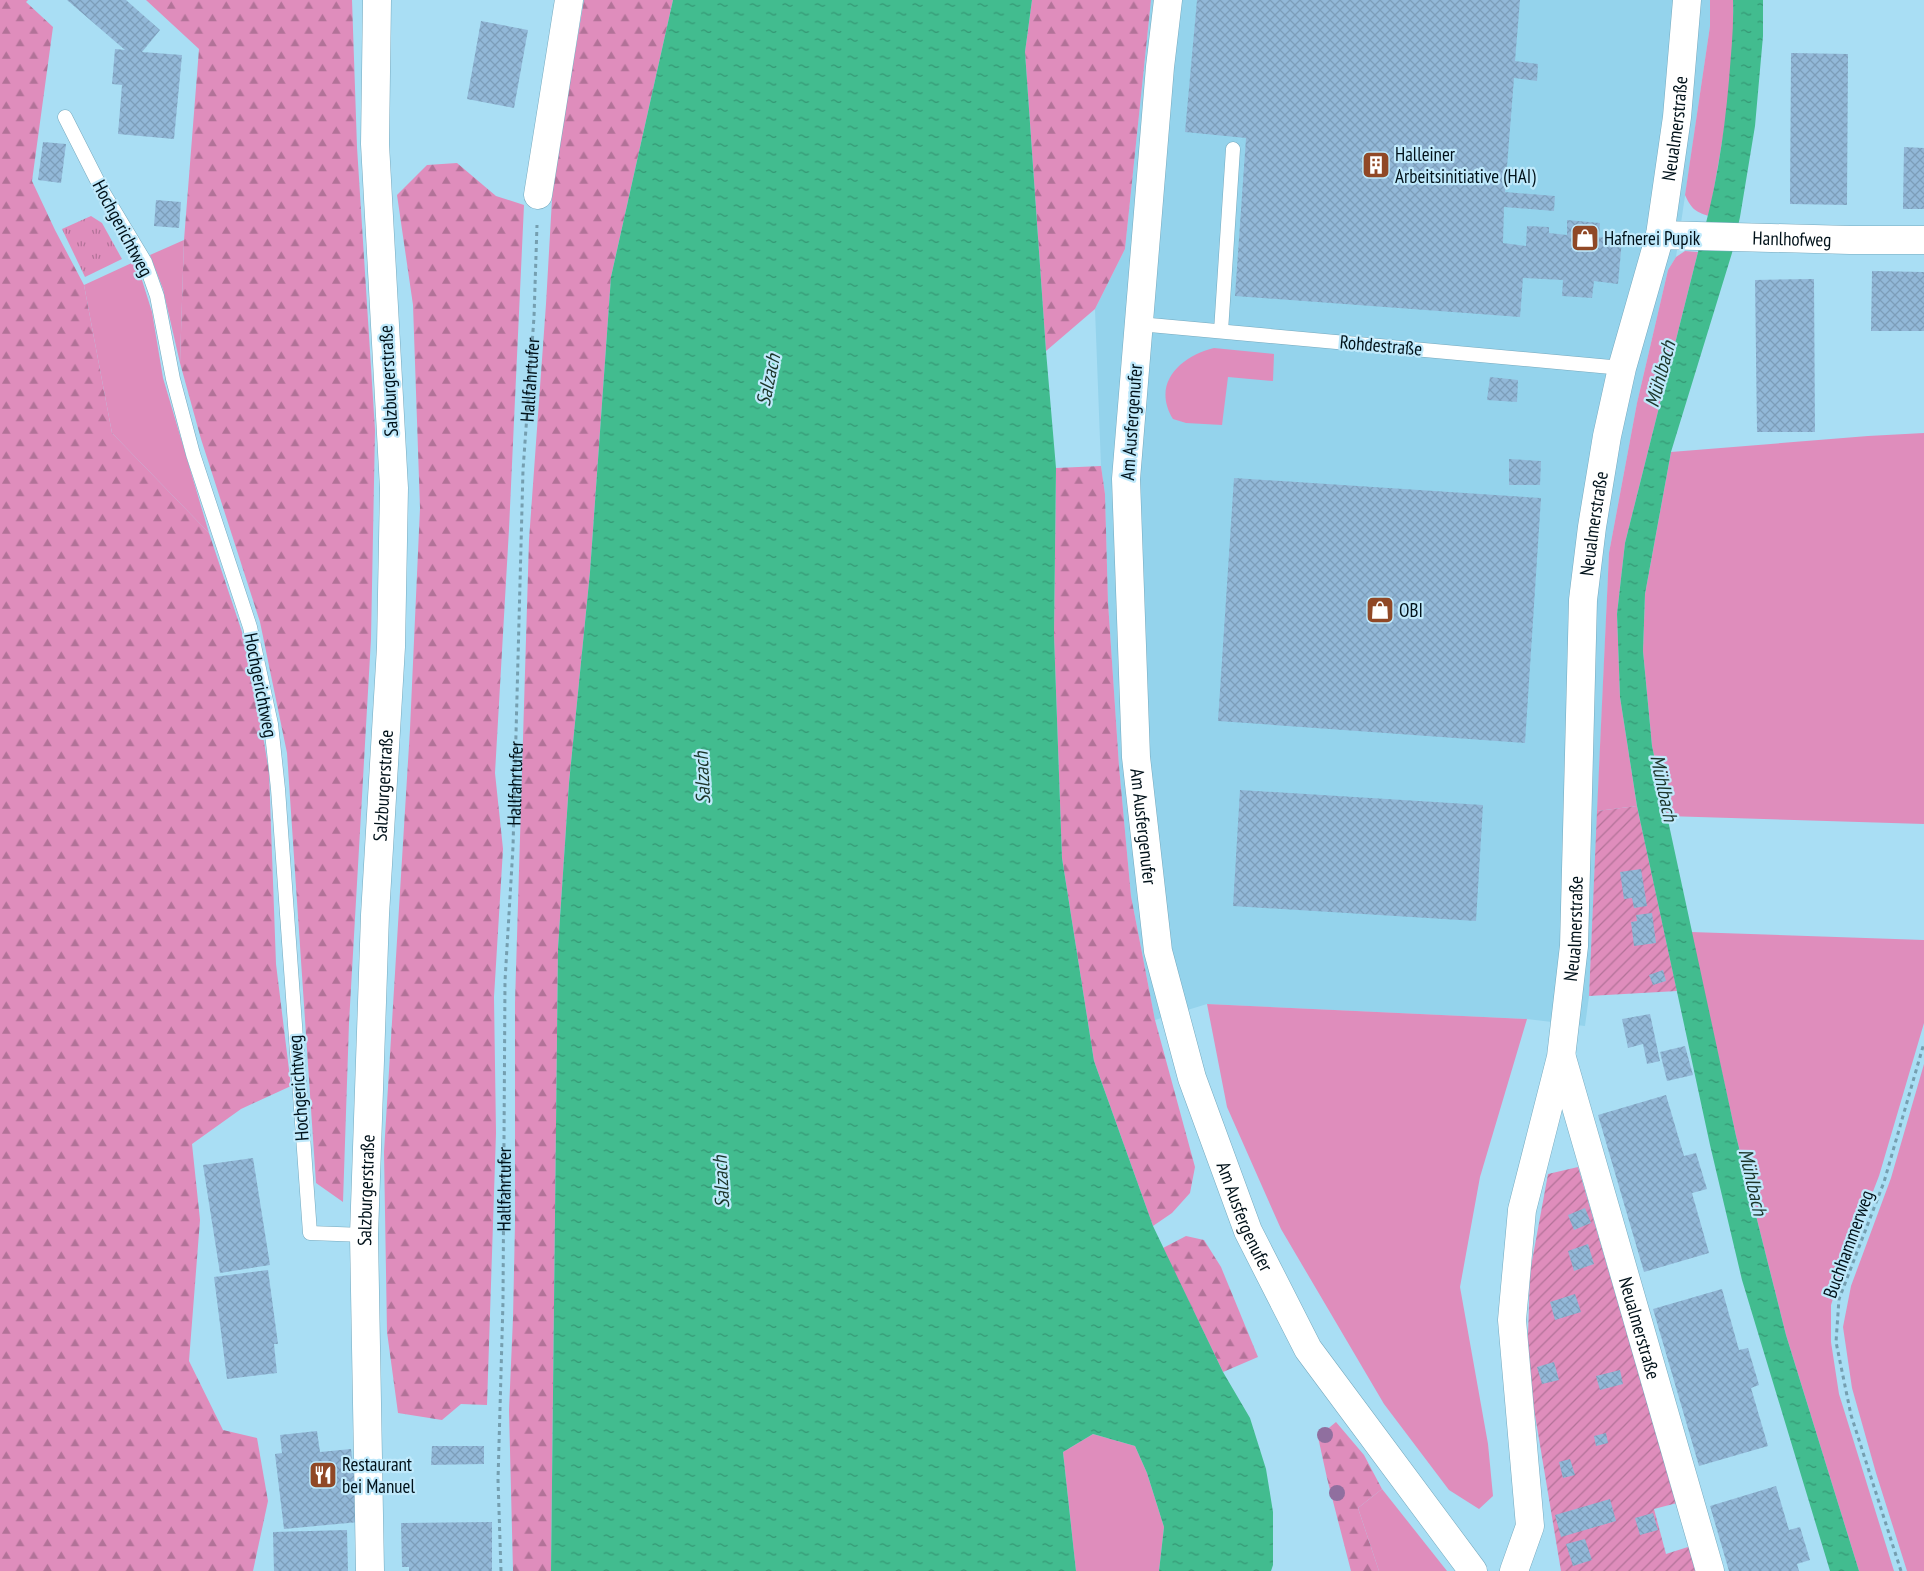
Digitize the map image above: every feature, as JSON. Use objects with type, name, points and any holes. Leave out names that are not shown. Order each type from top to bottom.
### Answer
[{"type":"street","name":"Salzburgerstraße","points":[[370,1571],[364,1235],[375,915],[391,647],[394,488],[375,144],[377,0]]},
{"type":"street","points":[[538,196],[569,0]]},
{"type":"street","name":"Am Ausfergenufer","points":[[1168,0],[1160,67],[1126,479],[1136,758],[1158,951],[1192,1078],[1248,1231],[1308,1349],[1473,1571]]},
{"type":"street","name":"Neualmerstraße","points":[[1514,1571],[1530,1526],[1512,1320],[1522,1210],[1561,1056],[1574,946],[1584,600],[1595,508],[1607,436],[1622,368],[1660,235],[1677,117],[1687,0]]},
{"type":"street","name":"Hanlhofweg","points":[[1660,235],[1924,240]]},
{"type":"street","name":"Neualmerstraße","points":[[1561,1056],[1710,1571]]},
{"type":"lane","name":"Hochgerichtweg","points":[[65,117],[103,192],[144,262],[157,296],[173,379],[191,444],[252,636],[270,724],[278,789],[310,1233],[364,1235]]},
{"type":"lane","points":[[1221,331],[1233,149]]},
{"type":"lane","name":"Rohdestraße","points":[[1139,324],[1622,368]]},
{"type":"path","name":"Hallfahrtufer","points":[[500,1571],[498,1480],[503,1302],[506,981],[513,847],[523,470],[534,317],[538,196]]},
{"type":"path","name":"Buchhammerweg","points":[[1901,1571],[1852,1415],[1836,1342],[1839,1299],[1884,1182],[1924,1043]]},
{"type":"shaded area","points":[[1151,0],[1710,0],[1710,26],[1676,257],[1668,270],[1637,403],[1609,553],[1589,996],[1585,1026],[1527,1019],[1207,1004],[1155,1020],[1131,896],[1119,766],[1108,602],[1105,494],[1101,466],[1095,309],[1125,249]]},
{"type":"green space","points":[[0,0],[28,0],[26,2],[53,27],[32,181],[84,285],[112,433],[209,533],[242,632],[257,700],[269,772],[276,964],[291,1086],[241,1109],[192,1144],[200,1220],[189,1361],[223,1430],[257,1438],[268,1501],[253,1571],[0,1571]]},
{"type":"green space","points":[[146,0],[352,0],[357,147],[375,430],[371,639],[349,1023],[343,1202],[316,1183],[287,753],[260,622],[201,439],[180,363],[184,240],[199,49]]},
{"type":"green space","points":[[584,0],[673,0],[611,277],[590,572],[569,783],[558,948],[551,1571],[513,1571],[509,1410],[515,1224],[515,1003],[529,540],[553,182]]},
{"type":"green space","points":[[1032,0],[1151,0],[1125,249],[1095,309],[1046,351],[1025,52]]},
{"type":"green space","points":[[1710,0],[1733,0],[1733,27],[1727,109],[1709,216],[1694,209],[1685,195],[1710,26]]},
{"type":"green space","points":[[457,163],[496,196],[524,205],[509,529],[495,773],[503,849],[494,997],[496,1133],[487,1405],[461,1404],[442,1420],[398,1413],[387,1332],[384,1152],[410,729],[420,508],[413,305],[397,195],[427,165]]},
{"type":"green space","points":[[91,216],[102,223],[122,259],[85,277],[62,229]]},
{"type":"green space","points":[[184,240],[180,363],[163,289],[150,255]]},
{"type":"green space","points":[[1685,251],[1698,252],[1625,543],[1617,614],[1620,697],[1637,806],[1597,811],[1609,553],[1637,403],[1668,270],[1676,257]]},
{"type":"green space","points":[[136,261],[152,312],[163,378],[209,533],[112,433],[84,285]]},
{"type":"green space","points":[[1214,348],[1274,354],[1273,381],[1228,377],[1222,425],[1186,423],[1173,419],[1167,406],[1165,394],[1173,373],[1191,357]]},
{"type":"green space","points":[[1924,433],[1924,824],[1666,816],[1652,746],[1643,651],[1645,594],[1671,452]]},
{"type":"green space","points":[[1101,466],[1105,494],[1108,602],[1119,766],[1131,896],[1155,1020],[1195,1167],[1190,1193],[1172,1213],[1153,1226],[1094,1061],[1062,858],[1054,635],[1056,468]]},
{"type":"green space","points":[[1637,806],[1677,991],[1589,996],[1597,811]]},
{"type":"green space","points":[[1691,932],[1924,940],[1924,1023],[1879,1176],[1831,1305],[1831,1342],[1839,1394],[1894,1571],[1859,1571],[1786,1335],[1736,1136]]},
{"type":"green space","points":[[1207,1004],[1527,1019],[1480,1177],[1460,1287],[1488,1444],[1493,1496],[1479,1509],[1449,1490],[1384,1404],[1281,1229],[1227,1107]]},
{"type":"green space","points":[[1924,1064],[1924,1571],[1907,1571],[1852,1388],[1843,1327],[1851,1286],[1891,1178]]},
{"type":"green space","points":[[1578,1167],[1677,1503],[1654,1509],[1666,1554],[1691,1546],[1698,1571],[1561,1571],[1527,1367],[1530,1272],[1548,1174]]},
{"type":"green space","points":[[1186,1236],[1204,1240],[1221,1267],[1258,1357],[1223,1372],[1163,1248]]},
{"type":"green space","points":[[1336,1422],[1364,1455],[1382,1489],[1358,1508],[1379,1571],[1351,1571],[1318,1437]]},
{"type":"green space","points":[[1093,1434],[1135,1446],[1147,1473],[1164,1527],[1159,1571],[1076,1571],[1063,1452]]},
{"type":"green space","points":[[1382,1489],[1447,1571],[1379,1571],[1358,1508]]},
{"type":"water","name":"Salzach","points":[[673,0],[1032,0],[1025,52],[1056,468],[1054,635],[1062,858],[1094,1061],[1153,1226],[1223,1372],[1250,1418],[1266,1469],[1273,1512],[1273,1565],[1271,1571],[1159,1571],[1164,1527],[1147,1473],[1135,1446],[1093,1434],[1063,1452],[1076,1571],[551,1571],[558,948],[569,783],[590,572],[611,277]]},
{"type":"water","points":[[1733,0],[1763,0],[1763,36],[1755,126],[1732,253],[1671,452],[1645,594],[1643,651],[1652,746],[1736,1136],[1786,1335],[1859,1571],[1830,1571],[1742,1280],[1710,1145],[1637,806],[1620,697],[1617,614],[1625,543],[1714,188],[1727,102]]},
{"type":"building","points":[[67,0],[126,0],[160,30],[142,52],[182,55],[174,139],[118,134],[122,85],[112,84],[115,49],[125,50]]},
{"type":"building","name":"Halleiner Arbeitsinitiative (HAI)","points":[[1197,0],[1520,0],[1515,61],[1538,64],[1537,81],[1514,78],[1505,192],[1555,196],[1554,211],[1504,207],[1503,243],[1526,246],[1527,226],[1549,227],[1549,233],[1567,235],[1567,220],[1600,223],[1599,237],[1622,240],[1618,284],[1594,281],[1592,298],[1562,296],[1563,280],[1523,278],[1520,317],[1235,296],[1246,138],[1185,132]]},
{"type":"building","points":[[481,21],[528,30],[514,108],[467,99]]},
{"type":"building","points":[[1791,53],[1848,54],[1847,205],[1790,204]]},
{"type":"building","points":[[43,142],[66,144],[61,183],[38,180]]},
{"type":"building","points":[[1904,147],[1924,148],[1924,209],[1903,209]]},
{"type":"building","points":[[156,200],[181,202],[179,228],[154,226]]},
{"type":"building","points":[[1872,271],[1924,272],[1924,331],[1871,331]]},
{"type":"building","points":[[1814,279],[1815,432],[1757,432],[1755,280]]},
{"type":"building","points":[[1490,377],[1518,380],[1517,402],[1487,400]]},
{"type":"building","points":[[1509,459],[1541,461],[1540,485],[1509,485]]},
{"type":"building","name":"OBI","points":[[1234,478],[1541,498],[1525,743],[1218,721]]},
{"type":"building","points":[[1240,790],[1483,805],[1476,921],[1233,906]]},
{"type":"building","points":[[1641,869],[1647,906],[1634,908],[1632,898],[1624,899],[1620,872]]},
{"type":"building","points":[[1652,913],[1656,943],[1634,946],[1631,922],[1637,921],[1636,915]]},
{"type":"building","points":[[1663,970],[1666,981],[1653,985],[1649,975]]},
{"type":"building","points":[[1650,1014],[1660,1061],[1647,1064],[1643,1044],[1628,1048],[1622,1019]]},
{"type":"building","points":[[1685,1046],[1693,1075],[1667,1081],[1660,1052]]},
{"type":"building","points":[[1666,1095],[1684,1156],[1696,1153],[1707,1189],[1692,1193],[1709,1253],[1644,1272],[1598,1115]]},
{"type":"building","points":[[253,1158],[270,1265],[220,1273],[203,1165]]},
{"type":"building","points":[[1585,1208],[1591,1223],[1574,1230],[1568,1215]]},
{"type":"building","points":[[1588,1244],[1594,1264],[1574,1271],[1568,1251]]},
{"type":"building","points":[[268,1270],[278,1344],[274,1344],[277,1373],[227,1379],[214,1277]]},
{"type":"building","points":[[1722,1289],[1739,1350],[1748,1348],[1759,1385],[1751,1388],[1768,1446],[1699,1466],[1653,1309]]},
{"type":"building","points":[[1575,1294],[1581,1312],[1555,1320],[1550,1302]]},
{"type":"building","points":[[1554,1362],[1559,1380],[1542,1384],[1537,1367]]},
{"type":"building","points":[[1620,1370],[1623,1384],[1600,1390],[1596,1376]]},
{"type":"building","points":[[317,1431],[320,1452],[351,1449],[359,1522],[284,1529],[275,1454],[282,1453],[280,1435]]},
{"type":"building","points":[[1606,1433],[1608,1443],[1596,1446],[1594,1436]]},
{"type":"building","points":[[432,1446],[484,1446],[484,1464],[431,1465]]},
{"type":"building","points":[[1570,1459],[1575,1475],[1563,1478],[1559,1462]]},
{"type":"building","points":[[1776,1486],[1789,1530],[1800,1527],[1810,1560],[1797,1564],[1799,1571],[1729,1571],[1710,1506]]},
{"type":"building","points":[[1610,1499],[1616,1521],[1561,1537],[1555,1515]]},
{"type":"building","points":[[1653,1513],[1658,1530],[1640,1535],[1635,1518]]},
{"type":"building","points":[[492,1522],[492,1571],[409,1571],[409,1567],[402,1567],[401,1523]]},
{"type":"building","points":[[347,1530],[348,1571],[274,1571],[273,1532]]},
{"type":"building","points":[[1585,1539],[1592,1560],[1573,1566],[1566,1544]]},
{"type":"place","name":"Halleiner Arbeitsinitiative (HAI)","points":[[1376,165]]},
{"type":"place","name":"Hafnerei Pupik","points":[[1585,238]]},
{"type":"place","name":"OBI","points":[[1380,610]]},
{"type":"place","name":"Restaurant bei Manuel","points":[[323,1475]]},
{"type":"water label","name":"Mühlbach","points":[[1660,374]]},
{"type":"water label","name":"Mühlbach","points":[[1664,788]]},
{"type":"water label","name":"Mühlbach","points":[[1753,1182]]}]
